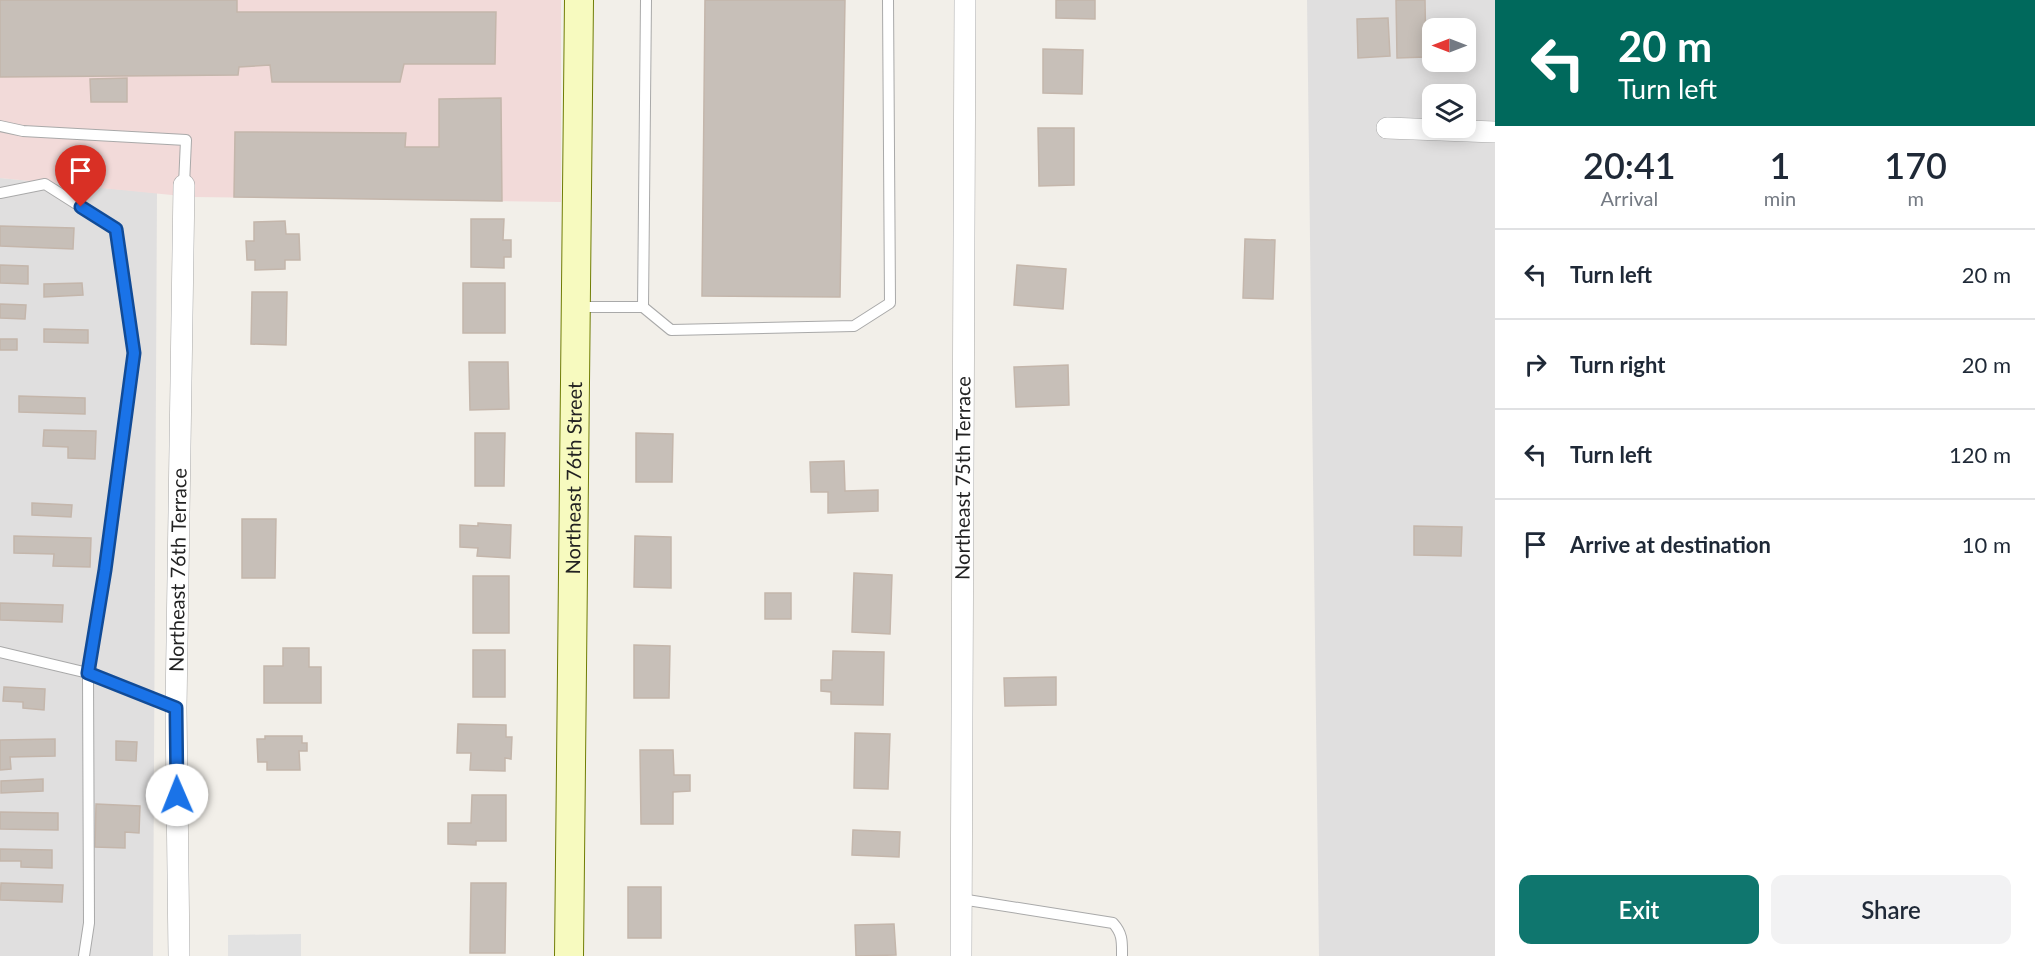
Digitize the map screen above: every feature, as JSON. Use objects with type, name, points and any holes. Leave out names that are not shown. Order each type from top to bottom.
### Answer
[{"type":"street","name":"Northeast 76th Street","points":[[569,956],[579,0]]},
{"type":"street","name":"Northeast 75th Terrace","points":[[961,956],[965,0]]},
{"type":"street","points":[[1387,128],[1495,132]]},
{"type":"street","name":"Northeast 76th Terrace","points":[[179,956],[176,708],[184,185]]},
{"type":"lane","points":[[643,307],[646,0]]},
{"type":"lane","points":[[577,307],[643,307],[671,330],[854,326],[890,303],[888,0]]},
{"type":"lane","points":[[0,126],[23,131],[186,140],[184,185]]},
{"type":"lane","points":[[0,193],[45,184],[116,229],[134,353],[105,570],[88,673],[89,923],[84,956]]},
{"type":"lane","points":[[0,652],[88,673],[176,708]]},
{"type":"lane","points":[[961,899],[1113,923],[1122,938],[1122,956]]},
{"type":"shaded area","points":[[0,0],[561,0],[561,202],[192,197],[0,178]]},
{"type":"shaded area","points":[[1307,0],[1495,0],[1495,956],[1319,956]]},
{"type":"shaded area","points":[[0,178],[157,193],[153,956],[0,956]]},
{"type":"shaded area","points":[[301,934],[301,956],[228,956],[228,935]]},
{"type":"building","points":[[0,0],[237,0],[237,12],[496,12],[495,64],[404,64],[400,82],[272,82],[270,65],[239,67],[238,75],[0,77]]},
{"type":"building","points":[[705,0],[845,0],[840,297],[702,296]]},
{"type":"building","points":[[1056,0],[1095,0],[1095,19],[1056,18]]},
{"type":"building","points":[[1396,0],[1425,0],[1425,18],[1422,18],[1422,57],[1397,58]]},
{"type":"building","points":[[1388,18],[1390,56],[1358,58],[1357,19]]},
{"type":"building","points":[[1043,49],[1083,50],[1082,94],[1043,93]]},
{"type":"building","points":[[127,78],[127,102],[91,102],[90,79]]},
{"type":"building","points":[[501,98],[502,201],[234,197],[235,132],[406,133],[405,147],[439,147],[439,99]]},
{"type":"building","points":[[1038,128],[1074,128],[1074,185],[1039,186]]},
{"type":"building","points":[[471,219],[504,219],[503,240],[511,240],[511,257],[504,257],[504,268],[471,267]]},
{"type":"building","points":[[285,221],[286,234],[299,234],[300,260],[285,260],[285,269],[255,270],[255,260],[247,260],[246,241],[254,241],[254,222]]},
{"type":"building","points":[[0,226],[74,228],[73,249],[0,246]]},
{"type":"building","points":[[1245,239],[1275,240],[1273,299],[1243,298]]},
{"type":"building","points":[[0,265],[28,266],[28,284],[0,283]]},
{"type":"building","points":[[1017,265],[1066,269],[1063,309],[1014,305]]},
{"type":"building","points":[[82,283],[83,295],[44,297],[44,284]]},
{"type":"building","points":[[463,283],[505,283],[505,333],[463,333]]},
{"type":"building","points":[[252,292],[287,292],[286,345],[251,344]]},
{"type":"building","points":[[0,304],[26,305],[25,319],[0,318]]},
{"type":"building","points":[[44,329],[88,330],[88,343],[44,342]]},
{"type":"building","points":[[0,339],[17,339],[17,350],[0,350]]},
{"type":"building","points":[[469,362],[508,362],[509,409],[470,410]]},
{"type":"building","points":[[1068,365],[1069,405],[1016,407],[1014,367]]},
{"type":"building","points":[[19,396],[85,398],[85,414],[19,412]]},
{"type":"building","points":[[44,430],[96,431],[95,459],[68,458],[68,447],[43,446]]},
{"type":"building","points":[[475,433],[505,433],[504,486],[475,486]]},
{"type":"building","points":[[636,433],[673,434],[672,482],[636,482]]},
{"type":"building","points":[[844,461],[845,491],[878,490],[878,511],[828,513],[828,492],[811,492],[810,462]]},
{"type":"building","points":[[32,503],[72,505],[71,517],[32,515]]},
{"type":"building","points":[[242,519],[276,519],[275,578],[242,578]]},
{"type":"building","points":[[478,523],[511,525],[510,558],[477,556],[478,548],[460,547],[460,525],[478,526]]},
{"type":"building","points":[[1414,526],[1462,527],[1461,556],[1414,555]]},
{"type":"building","points":[[14,536],[91,538],[90,567],[53,566],[54,554],[14,553]]},
{"type":"building","points":[[635,536],[671,537],[671,588],[634,587]]},
{"type":"building","points":[[854,573],[892,575],[890,634],[852,632]]},
{"type":"building","points":[[473,576],[509,576],[509,633],[473,633]]},
{"type":"building","points":[[765,593],[791,593],[791,619],[765,619]]},
{"type":"building","points":[[0,603],[63,605],[62,622],[0,620]]},
{"type":"building","points":[[634,645],[670,646],[669,698],[634,698]]},
{"type":"building","points":[[283,648],[309,648],[309,667],[321,667],[321,703],[264,703],[264,666],[283,666]]},
{"type":"building","points":[[473,650],[505,650],[505,697],[473,697]]},
{"type":"building","points":[[833,651],[884,652],[883,705],[831,704],[831,692],[821,691],[821,680],[832,680]]},
{"type":"building","points":[[1056,677],[1056,705],[1005,706],[1004,678]]},
{"type":"building","points":[[4,687],[45,689],[44,710],[23,708],[23,702],[3,701]]},
{"type":"building","points":[[458,724],[506,725],[506,737],[512,737],[511,759],[505,758],[505,771],[470,770],[471,753],[457,753]]},
{"type":"building","points":[[855,733],[890,734],[888,789],[854,788]]},
{"type":"building","points":[[265,736],[302,736],[302,743],[307,743],[307,751],[299,751],[300,770],[267,770],[267,762],[258,762],[257,739],[265,739]]},
{"type":"building","points":[[55,739],[55,756],[10,757],[11,769],[0,770],[0,740]]},
{"type":"building","points":[[116,741],[137,742],[136,761],[116,760]]},
{"type":"building","points":[[640,750],[673,750],[674,775],[690,775],[690,791],[673,792],[673,824],[641,824]]},
{"type":"building","points":[[43,779],[43,791],[1,793],[1,781]]},
{"type":"building","points":[[472,795],[506,795],[506,841],[476,841],[476,845],[448,844],[448,823],[471,823]]},
{"type":"building","points":[[96,804],[140,806],[139,833],[125,832],[125,848],[95,847]]},
{"type":"building","points":[[0,812],[58,813],[58,830],[0,829]]},
{"type":"building","points":[[853,830],[900,832],[899,857],[852,855]]},
{"type":"building","points":[[0,849],[52,850],[52,868],[21,867],[21,861],[0,861]]},
{"type":"building","points":[[1,883],[63,885],[62,902],[0,900]]},
{"type":"building","points":[[471,883],[506,883],[505,953],[470,953]]},
{"type":"building","points":[[628,887],[661,887],[661,938],[628,938]]},
{"type":"building","points":[[894,924],[896,955],[856,956],[855,925]]},
{"type":"route","points":[[81,207],[116,229],[134,353],[105,570],[88,673],[176,708],[177,795]]}]
